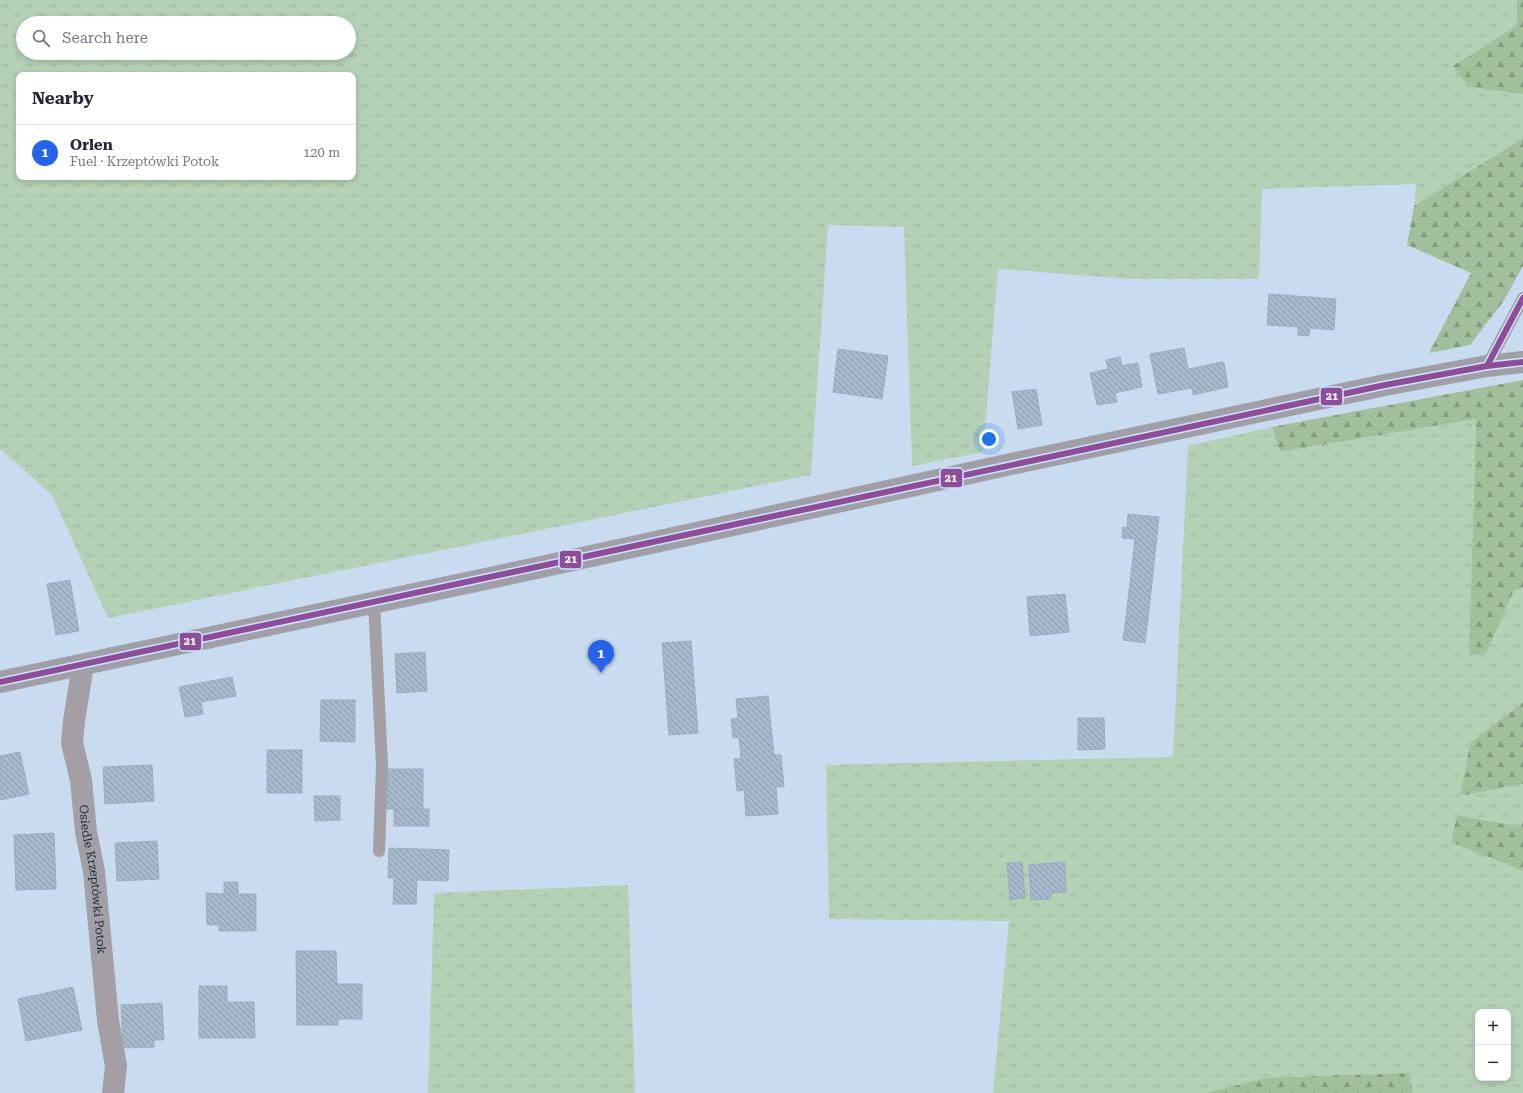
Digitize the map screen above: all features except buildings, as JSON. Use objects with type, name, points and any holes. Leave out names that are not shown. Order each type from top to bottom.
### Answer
[{"type":"main road","points":[[0,682],[1385,385],[1487,366],[1523,362]]},
{"type":"street","name":"Osiedle Krzeptówki Potok","points":[[83,665],[72,743],[81,780],[86,832],[94,871],[108,1020],[116,1066],[113,1093]]},
{"type":"lane","points":[[1487,366],[1523,298]]},
{"type":"lane","points":[[374,602],[382,765],[379,850]]},
{"type":"green space","points":[[0,0],[1517,0],[1517,26],[1469,87],[1523,94],[1523,138],[1414,206],[1416,184],[1262,189],[1259,279],[1129,279],[998,269],[983,452],[912,466],[904,227],[828,225],[811,475],[108,618],[52,495],[0,449]]},
{"type":"green space","points":[[1517,0],[1523,0],[1523,94],[1469,87],[1453,66],[1517,26]]},
{"type":"green space","points":[[1523,138],[1523,266],[1503,302],[1470,345],[1429,353],[1471,273],[1407,245],[1414,206]]},
{"type":"green space","points":[[1523,380],[1523,588],[1514,590],[1486,654],[1469,655],[1476,419],[1280,452],[1272,427]]},
{"type":"green space","points":[[1476,419],[1469,655],[1486,654],[1514,589],[1523,588],[1523,702],[1470,743],[1460,796],[1523,784],[1523,820],[1521,827],[1457,815],[1451,841],[1523,871],[1523,1093],[993,1093],[1009,921],[829,919],[826,765],[1173,757],[1188,446],[1272,427],[1280,452]]},
{"type":"green space","points":[[1523,702],[1523,784],[1460,796],[1470,743]]},
{"type":"green space","points":[[1457,815],[1521,827],[1523,820],[1523,871],[1451,842]]},
{"type":"green space","points":[[628,885],[635,1093],[428,1093],[434,893]]},
{"type":"green space","points":[[1409,1073],[1413,1093],[1206,1093],[1266,1078]]},
{"type":"transit line","name":"21","points":[[1487,366],[1523,298]]},
{"type":"transit line","name":"21","points":[[0,682],[1385,385],[1487,366],[1523,362]]},
{"type":"place","name":"Orlen","points":[[601,673]]}]
